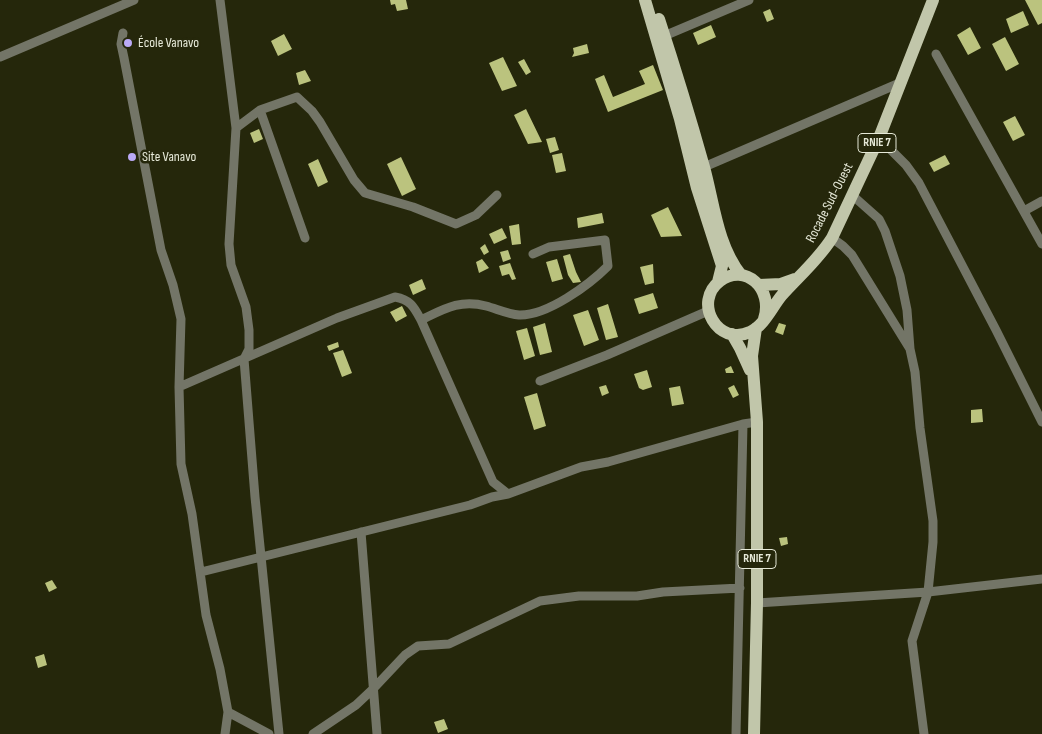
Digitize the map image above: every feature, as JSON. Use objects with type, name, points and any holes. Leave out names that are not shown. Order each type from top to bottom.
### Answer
[{"type":"main road","points":[[644,0],[680,119],[697,188],[722,266],[718,282]]},
{"type":"main road","points":[[652,0],[704,168],[728,255],[741,275]]},
{"type":"main road","name":"Rocade Sud-Ouest","points":[[760,323],[783,294],[825,250],[832,238],[879,138],[933,0]]},
{"type":"main road","points":[[708,311],[708,298],[712,289],[725,278],[741,275],[751,278],[760,285]]},
{"type":"main road","name":"Rocade Sud-Ouest","points":[[760,285],[781,284],[802,276]]},
{"type":"main road","name":"RNIE 7","points":[[754,734],[757,603],[757,422],[752,356],[760,323],[767,310],[767,301],[760,285]]},
{"type":"main road","name":"RNIE 7","points":[[708,311],[715,325],[723,331],[732,334],[747,361],[755,384]]},
{"type":"main road","points":[[732,334],[749,333],[760,323]]},
{"type":"street","points":[[0,57],[134,0]]},
{"type":"street","points":[[220,0],[236,128],[229,244],[232,265],[246,307],[249,330],[249,349],[244,359],[279,734]]},
{"type":"street","points":[[664,36],[749,0]]},
{"type":"street","points":[[123,33],[121,44],[161,250],[173,284],[181,319],[179,387],[181,464],[192,514],[206,615],[228,712],[225,734]]},
{"type":"street","points":[[936,54],[1042,244]]},
{"type":"street","points":[[704,168],[902,82]]},
{"type":"street","points":[[236,128],[260,110],[297,97],[312,111],[320,122],[354,180],[364,193],[456,224],[476,215],[497,195]]},
{"type":"street","points":[[260,110],[305,238]]},
{"type":"street","points":[[879,138],[906,164],[919,183],[1042,422]]},
{"type":"street","points":[[852,195],[879,219],[885,231],[902,284],[907,310],[910,349],[915,372],[920,428],[933,521],[928,592],[912,642],[924,734]]},
{"type":"street","points":[[1024,211],[1042,202]]},
{"type":"street","points":[[832,238],[852,256],[910,349]]},
{"type":"street","points":[[421,320],[462,303],[474,303],[517,315],[541,311],[572,295],[601,274],[608,266],[605,240],[549,247],[533,254]]},
{"type":"street","points":[[179,387],[337,318],[395,297],[405,299],[413,306],[421,320],[493,482],[508,494]]},
{"type":"street","points":[[540,381],[607,355],[708,311]]},
{"type":"street","points":[[201,572],[508,494],[582,467],[608,462],[743,424],[757,422]]},
{"type":"street","points":[[736,734],[743,424]]},
{"type":"street","points":[[362,532],[377,734]]},
{"type":"street","points":[[757,603],[928,592],[1042,579]]},
{"type":"street","points":[[313,734],[356,704],[405,655],[418,646],[449,644],[540,601],[579,596],[637,596],[663,592],[740,588]]},
{"type":"street","points":[[228,712],[268,734]]},
{"type":"building","points":[[390,0],[406,0],[408,9],[397,11],[395,4],[391,5]]},
{"type":"building","points":[[1025,0],[1042,0],[1042,23],[1038,25]]},
{"type":"building","points":[[770,9],[774,19],[767,22],[763,12]]},
{"type":"building","points":[[1023,11],[1029,25],[1011,33],[1006,19]]},
{"type":"building","points":[[711,25],[716,37],[698,45],[693,33]]},
{"type":"building","points":[[970,27],[981,48],[968,55],[957,35]]},
{"type":"building","points":[[284,34],[292,49],[278,56],[271,41]]},
{"type":"building","points":[[1005,37],[1019,64],[1006,71],[992,44]]},
{"type":"building","points":[[587,44],[589,53],[572,57],[574,53],[573,48]]},
{"type":"building","points":[[503,57],[517,86],[502,91],[489,63]]},
{"type":"building","points":[[524,59],[531,72],[526,75],[518,62]]},
{"type":"building","points":[[653,65],[663,90],[608,112],[595,79],[604,75],[613,97],[645,84],[639,71]]},
{"type":"building","points":[[305,70],[311,81],[299,85],[296,73]]},
{"type":"building","points":[[526,109],[542,142],[528,144],[514,115]]},
{"type":"building","points":[[1015,116],[1025,135],[1013,141],[1003,122]]},
{"type":"building","points":[[259,129],[263,139],[254,143],[250,133]]},
{"type":"building","points":[[555,137],[559,150],[550,153],[546,139]]},
{"type":"building","points":[[562,153],[566,171],[556,173],[552,155]]},
{"type":"building","points":[[945,155],[950,164],[934,172],[929,163]]},
{"type":"building","points":[[401,157],[416,189],[402,196],[387,164]]},
{"type":"building","points":[[318,159],[328,182],[318,187],[308,164]]},
{"type":"building","points":[[668,207],[682,236],[661,237],[651,215]]},
{"type":"building","points":[[602,213],[604,223],[578,228],[577,218]]},
{"type":"building","points":[[519,224],[521,244],[512,245],[509,226]]},
{"type":"building","points":[[502,228],[507,238],[494,244],[489,234]]},
{"type":"building","points":[[485,244],[489,252],[484,255],[480,248]]},
{"type":"building","points":[[508,250],[511,259],[503,262],[500,252]]},
{"type":"building","points":[[570,254],[581,282],[573,283],[568,275],[563,256]]},
{"type":"building","points":[[482,259],[489,268],[479,273],[476,262]]},
{"type":"building","points":[[557,259],[563,279],[552,282],[546,262]]},
{"type":"building","points":[[510,263],[516,279],[512,280],[509,274],[502,276],[499,266]]},
{"type":"building","points":[[653,264],[654,283],[645,285],[640,267]]},
{"type":"building","points":[[422,279],[426,289],[413,295],[409,285]]},
{"type":"building","points":[[653,293],[658,308],[639,314],[634,299]]},
{"type":"building","points":[[608,304],[618,337],[606,340],[597,308]]},
{"type":"building","points":[[402,306],[407,316],[396,322],[390,312]]},
{"type":"building","points":[[588,310],[599,340],[584,346],[573,315]]},
{"type":"building","points":[[545,323],[552,352],[540,355],[533,327]]},
{"type":"building","points":[[779,323],[786,325],[783,335],[775,332]]},
{"type":"building","points":[[527,328],[535,356],[524,360],[516,331]]},
{"type":"building","points":[[338,342],[339,347],[329,351],[327,346]]},
{"type":"building","points":[[343,350],[352,373],[342,377],[333,353]]},
{"type":"building","points":[[731,366],[734,373],[726,373],[725,369]]},
{"type":"building","points":[[647,370],[652,387],[643,390],[639,388],[634,374]]},
{"type":"building","points":[[606,385],[609,393],[602,396],[599,387]]},
{"type":"building","points":[[734,385],[739,395],[733,398],[728,388]]},
{"type":"building","points":[[680,386],[684,404],[672,406],[669,388]]},
{"type":"building","points":[[537,393],[546,426],[534,430],[524,397]]},
{"type":"building","points":[[982,409],[983,422],[971,423],[971,410]]},
{"type":"building","points":[[787,537],[788,544],[781,546],[779,538]]},
{"type":"building","points":[[52,580],[57,588],[49,592],[45,583]]},
{"type":"building","points":[[44,654],[47,665],[38,668],[35,657]]},
{"type":"building","points":[[444,719],[448,729],[438,733],[434,722]]},
{"type":"place","name":"École Vanavo","points":[[128,43]]},
{"type":"place","name":"Site Vanavo","points":[[132,157]]}]
